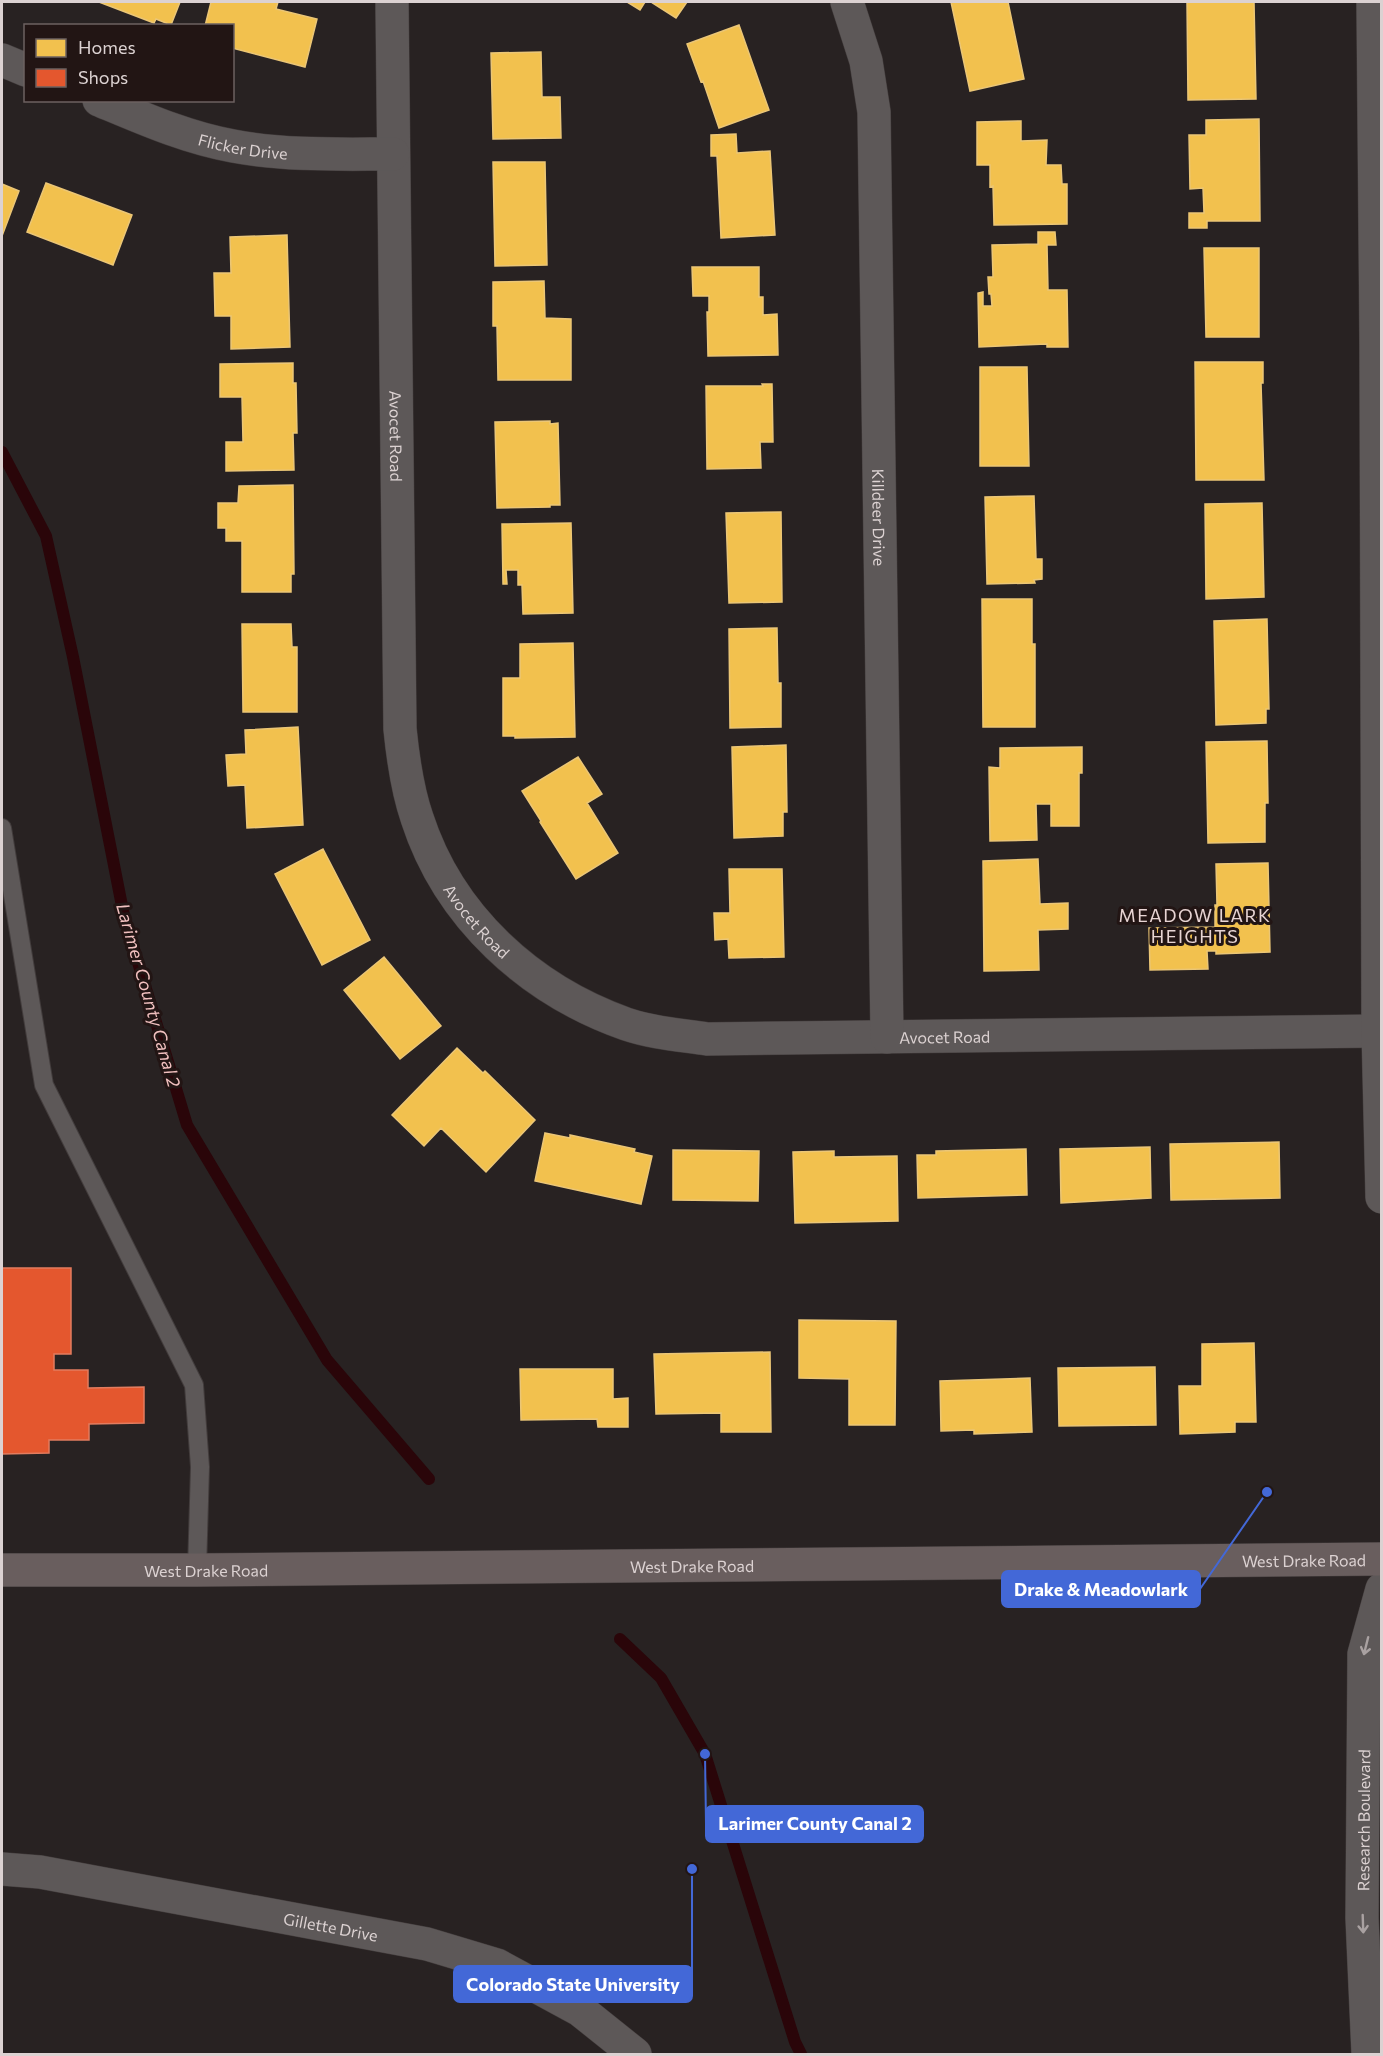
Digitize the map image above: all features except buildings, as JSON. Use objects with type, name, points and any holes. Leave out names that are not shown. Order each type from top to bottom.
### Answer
[{"type":"main road","name":"West Drake Road","points":[[2,1570],[1382,1559]]},
{"type":"street","name":"Avocet Road","points":[[392,2],[400,729],[404,763],[417,818],[434,860],[464,908],[502,951],[546,986],[586,1008],[628,1025],[661,1033],[707,1039],[1378,1031]]},
{"type":"street","name":"Killdeer Drive","points":[[847,2],[866,61],[874,112],[887,1037]]},
{"type":"street","points":[[1373,2],[1378,1031],[1382,1197]]},
{"type":"street","points":[[2,60],[24,69]]},
{"type":"street","name":"Flicker Drive","points":[[104,102],[163,127],[232,146],[303,155],[393,154]]},
{"type":"street","name":"Research Boulevard","points":[[1368,2055],[1362,1918],[1364,1654],[1382,1589]]},
{"type":"street","name":"Gillette Drive","points":[[2,1869],[40,1872],[428,1944],[496,1965],[580,2010],[635,2055]]},
{"type":"lane","points":[[2,828],[5,866],[44,1085],[194,1385],[200,1467],[196,1570]]},
{"type":"waterway","name":"Larimer County Canal 2","points":[[2,452],[46,536],[73,657],[124,916],[187,1125],[327,1360],[429,1479]]},
{"type":"waterway","name":"Larimer County Canal 2","points":[[620,1639],[661,1678],[705,1754],[795,2042],[801,2054]]},
{"type":"place","name":"Drake & Meadowlark","points":[[1267,1492]]},
{"type":"place","name":"Larimer County Canal 2","points":[[705,1754]]},
{"type":"place","name":"Colorado State University","points":[[692,1869]]},
{"type":"district","name":"MEADOW LARK HEIGHTS","points":[[1195,925]]}]
